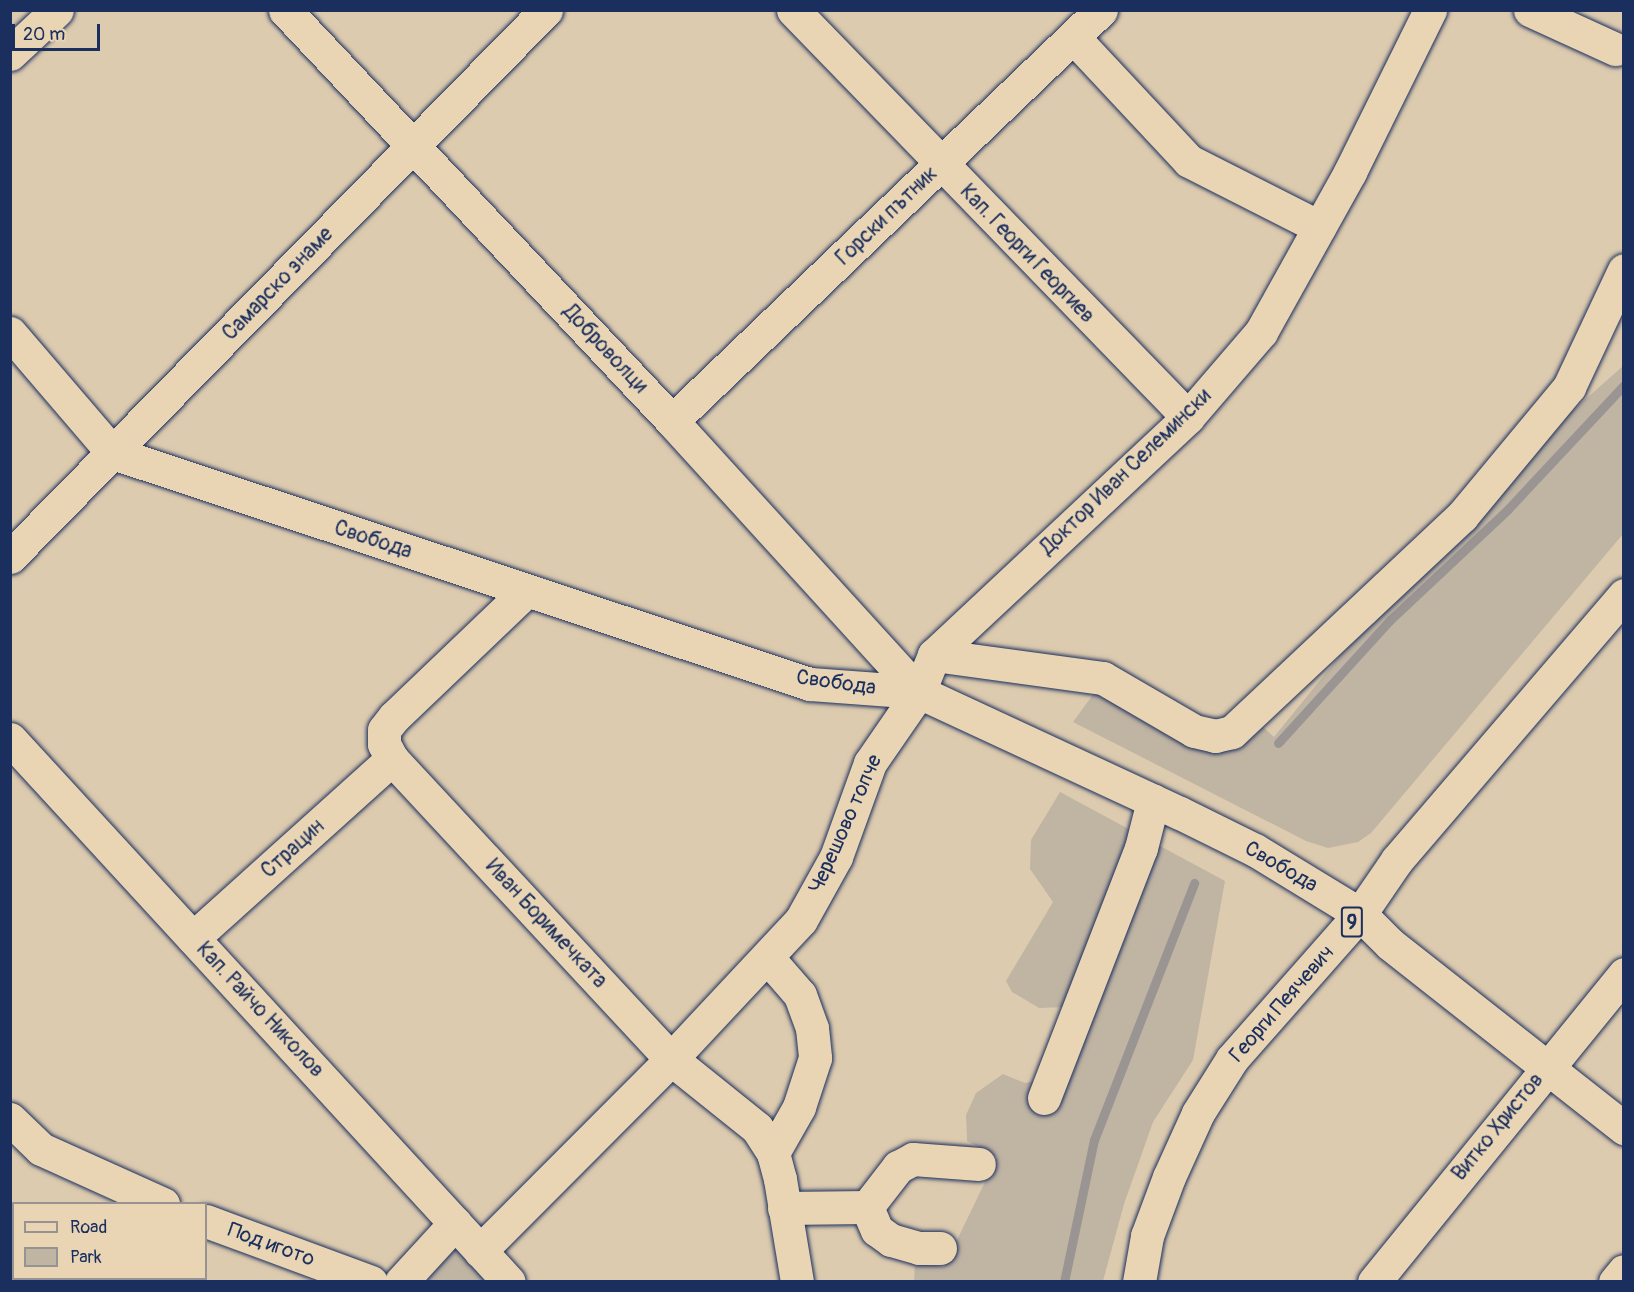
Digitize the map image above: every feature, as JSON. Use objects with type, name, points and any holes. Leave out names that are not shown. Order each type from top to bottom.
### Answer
[{"type":"street","points":[[10,54],[57,10]]},
{"type":"street","name":"Доброволци","points":[[285,10],[672,421],[919,692]]},
{"type":"street","name":"Самарско знаме","points":[[10,557],[546,10]]},
{"type":"street","name":"Кап. Георги Георгиев","points":[[793,10],[940,165],[1188,417]]},
{"type":"street","name":"Горски пътник","points":[[672,421],[1101,10]]},
{"type":"street","name":"Доктор Иван Селемински","points":[[919,692],[934,655],[1188,417],[1261,332],[1404,68],[1430,10]]},
{"type":"street","points":[[1404,68],[1451,10]]},
{"type":"street","points":[[1530,10],[1615,49]]},
{"type":"street","points":[[1074,38],[1189,161],[1319,227]]},
{"type":"street","points":[[934,655],[1103,678],[1194,731],[1215,736],[1233,732],[1462,516],[1569,387],[1623,270]]},
{"type":"street","points":[[10,333],[113,453]]},
{"type":"street","name":"Свобода","points":[[113,453],[810,684],[919,692],[1255,850],[1360,914],[1390,944],[1545,1069],[1623,1128]]},
{"type":"street","name":"Иван Боримечката","points":[[526,591],[394,717],[384,730],[384,744],[392,759],[671,1059],[757,1128],[773,1152],[796,1281]]},
{"type":"street","name":"Георги Пеячевич","points":[[1139,1281],[1147,1236],[1198,1113],[1232,1059],[1360,914],[1397,860],[1623,595]]},
{"type":"street","name":"Черешово топче","points":[[480,1251],[671,1059],[801,921],[836,856],[870,763],[919,692]]},
{"type":"street","name":"Кап. Райчо Николов","points":[[10,739],[509,1281]]},
{"type":"street","name":"Страцин","points":[[194,938],[392,759]]},
{"type":"street","points":[[1044,1098],[1141,848],[1167,807]]},
{"type":"street","points":[[767,957],[800,995],[812,1028],[815,1058],[799,1107],[773,1152]]},
{"type":"street","name":"Витко Христов","points":[[1374,1281],[1623,974]]},
{"type":"street","points":[[10,1119],[41,1149],[161,1202]]},
{"type":"street","points":[[867,1207],[898,1167],[913,1159],[979,1164]]},
{"type":"street","points":[[784,1208],[867,1207]]},
{"type":"street","points":[[867,1207],[877,1230],[891,1240],[919,1248],[940,1248]]},
{"type":"street","name":"Под игото","points":[[207,1221],[323,1274],[371,1281]]},
{"type":"street","points":[[401,1281],[455,1223]]},
{"type":"street","points":[[1615,1281],[1623,1271]]},
{"type":"green space","points":[[1623,366],[1623,534],[1371,833],[1358,842],[1328,848],[1306,841],[1073,722],[1100,685],[1234,745],[1263,727],[1274,737],[1338,658],[1471,518],[1509,467]]},
{"type":"green space","points":[[1060,792],[1225,881],[1193,1060],[1153,1122],[1124,1204],[1103,1281],[914,1282],[915,1264],[944,1267],[997,1157],[967,1141],[966,1115],[976,1093],[1003,1074],[1025,1083],[1069,1074],[1066,1007],[1039,1008],[1012,992],[1006,981],[1053,902],[1030,869],[1031,840]]},
{"type":"green space","points":[[455,1223],[509,1282],[401,1282]]},
{"type":"waterway","points":[[1278,743],[1390,620],[1508,509],[1624,385]]},
{"type":"waterway","points":[[1064,1282],[1094,1140],[1194,883]]}]
